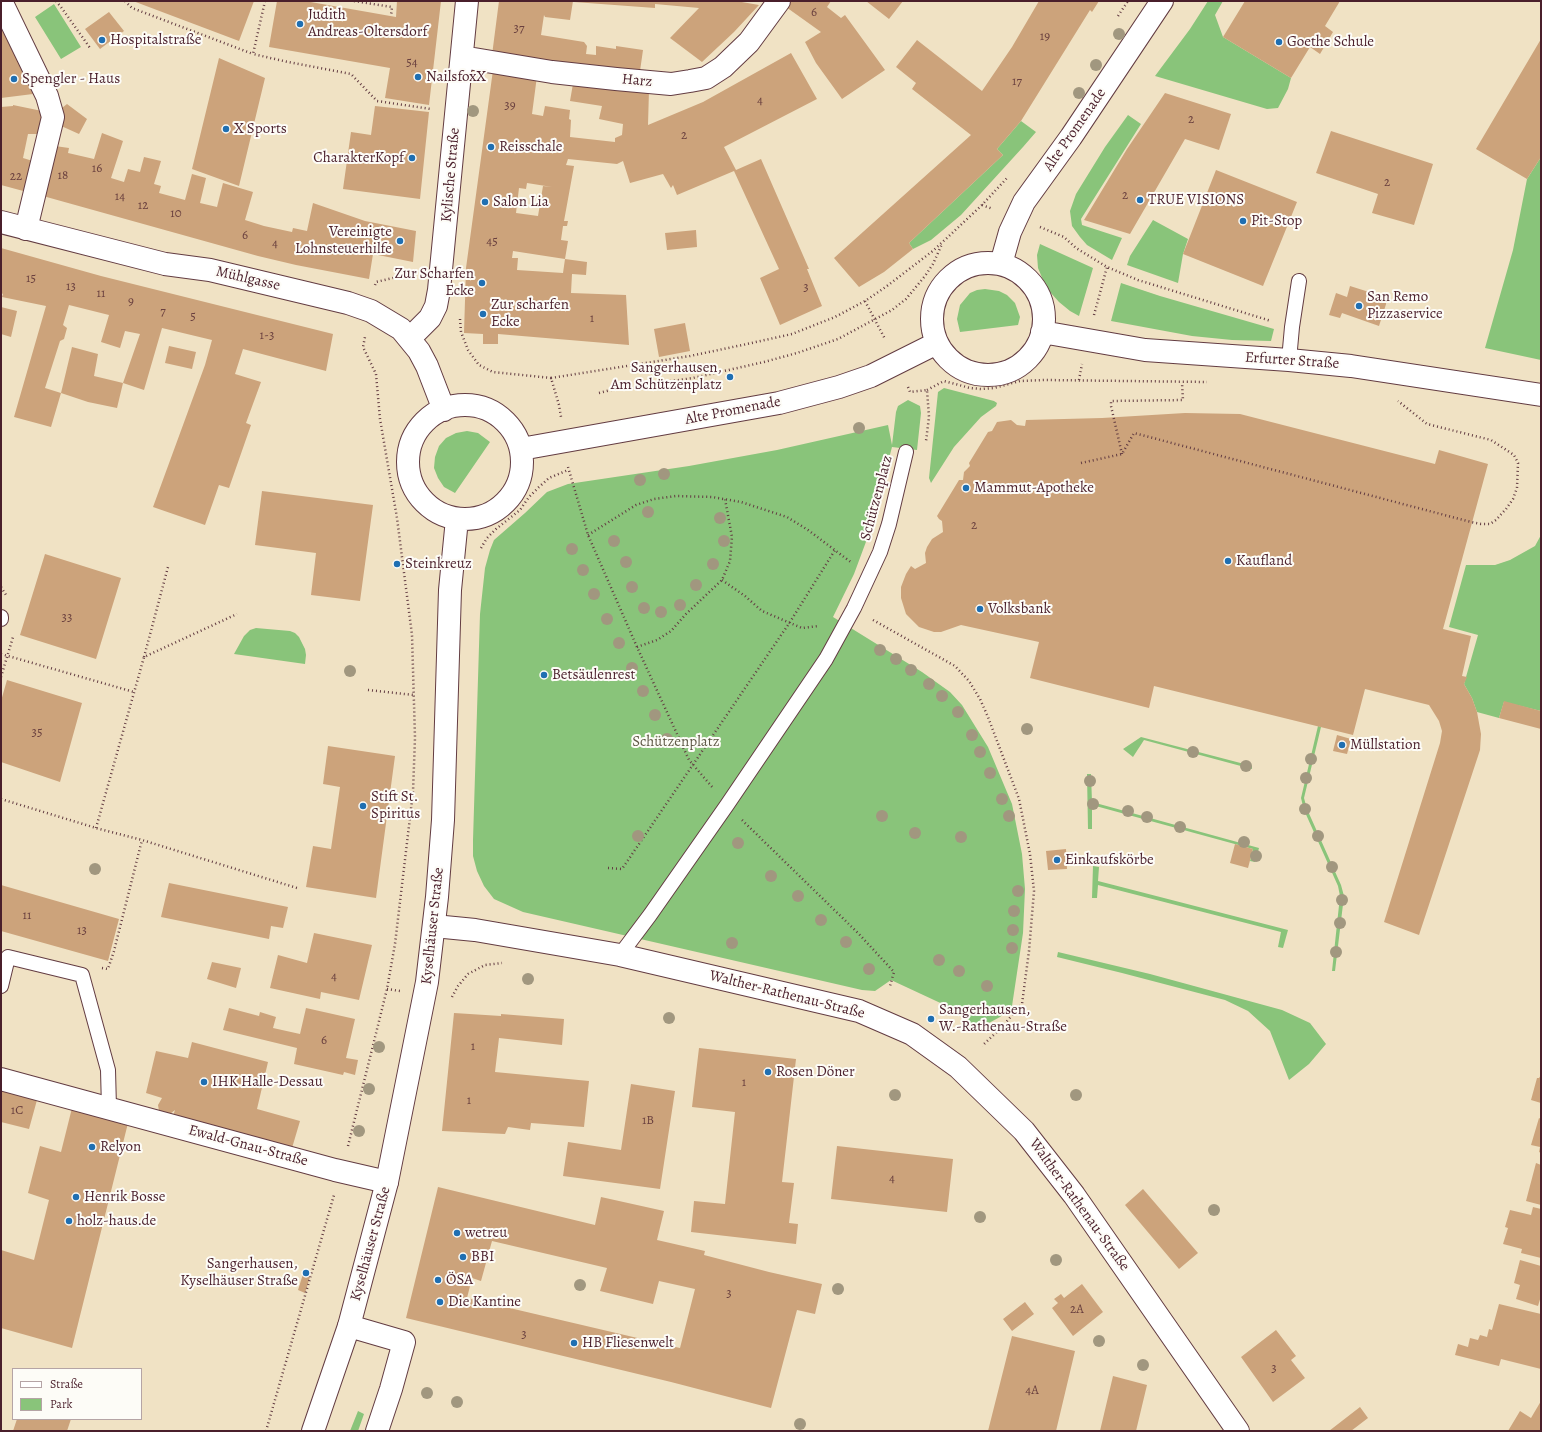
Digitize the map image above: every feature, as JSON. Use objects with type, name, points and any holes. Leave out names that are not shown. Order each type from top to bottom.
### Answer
[{"type":"street","points":[[1,1],[47,96],[53,117],[26,230]]},
{"type":"street","name":"Kylische Straße","points":[[410,338],[430,318],[436,306],[443,261],[467,1]]},
{"type":"street","name":"Harz","points":[[462,57],[552,72],[616,79],[671,84],[690,81],[706,78],[723,67],[749,42],[779,1]]},
{"type":"street","name":"Alte Promenade","points":[[1001,264],[1008,238],[1016,218],[1029,195],[1071,137],[1162,1]]},
{"type":"street","name":"Mühlgasse","points":[[1,222],[26,230],[165,264],[210,270],[348,303],[371,311],[392,323],[410,338],[420,351],[428,366],[444,410]]},
{"type":"street","points":[[972,264],[1001,264],[1018,271],[1031,282],[1036,290],[1043,306],[1044,314],[1042,332],[1039,342],[1027,359],[1009,371],[989,375],[968,372],[950,360],[937,343],[934,334],[932,315],[933,305],[941,287],[955,273],[972,264]]},
{"type":"street","name":"Erfurter Straße","points":[[1042,332],[1145,350],[1352,366],[1541,394]]},
{"type":"street","name":"Alte Promenade","points":[[521,450],[727,413],[804,397],[871,376],[937,343]]},
{"type":"street","points":[[465,406],[476,406],[496,415],[512,430],[521,450],[521,471],[519,482],[507,501],[499,508],[479,518],[457,519],[437,512],[425,502],[415,490],[408,470],[410,448],[419,429],[426,421],[444,410],[465,406]]},
{"type":"street","name":"Kyselhäuser Straße","points":[[313,1431],[349,1326],[387,1182],[425,995],[434,926],[443,820],[450,590],[457,519]]},
{"type":"street","name":"Walther-Rathenau-Straße","points":[[434,926],[475,930],[620,955],[859,1011],[912,1034],[958,1067],[1024,1131],[1074,1194],[1238,1431]]},
{"type":"street","name":"Ewald-Gnau-Straße","points":[[1,1079],[335,1170],[387,1182]]},
{"type":"street","points":[[349,1326],[404,1342],[391,1389],[377,1431]]},
{"type":"lane","points":[[1289,360],[1299,281]]},
{"type":"lane","name":"Schützenplatz","points":[[620,955],[727,805],[826,659],[854,608],[880,552],[889,524],[906,452]]},
{"type":"lane","points":[[1,986],[8,957],[82,975],[108,1070],[109,1108]]},
{"type":"path","points":[[56,1],[90,48]]},
{"type":"path","points":[[125,1],[132,8],[253,54],[351,74],[377,101],[457,112]]},
{"type":"path","points":[[253,54],[265,1]]},
{"type":"path","points":[[354,1],[392,7],[391,16]]},
{"type":"path","points":[[1115,20],[1128,1]]},
{"type":"path","points":[[459,316],[461,332],[468,350],[479,365],[492,372],[551,378],[690,356],[792,334],[835,317],[865,301],[887,286],[934,250],[982,205],[1009,176]]},
{"type":"path","points":[[982,205],[1058,234],[1076,248],[1107,267],[1138,280],[1292,327]]},
{"type":"path","points":[[599,393],[615,389],[693,378],[764,362],[838,339],[892,310],[906,299],[933,264],[943,241]]},
{"type":"path","points":[[398,923],[412,792],[415,738],[412,635],[397,518],[380,419],[376,374],[363,347],[376,282],[405,274],[419,272],[428,264],[429,259],[443,261]]},
{"type":"path","points":[[551,378],[559,405],[568,470],[588,535],[689,760],[727,805],[858,933],[894,972],[890,986]]},
{"type":"path","points":[[927,390],[944,381],[970,388],[981,389],[994,388],[1020,381],[1039,380],[1182,383],[1212,382]]},
{"type":"path","points":[[1122,454],[1111,401],[1183,400],[1182,383]]},
{"type":"path","points":[[1081,463],[1122,454],[1134,433],[1471,522],[1490,524],[1496,520],[1506,509],[1517,488],[1518,463],[1514,455],[1492,440],[1427,424],[1399,401],[1391,400]]},
{"type":"path","points":[[479,555],[487,538],[520,510],[529,497],[539,487],[549,478],[568,470]]},
{"type":"path","points":[[588,535],[636,505],[654,499],[676,496],[712,498],[741,502],[787,517],[808,530],[869,577]]},
{"type":"path","points":[[637,647],[657,640],[671,631],[686,614],[722,580],[730,561],[732,537],[725,500]]},
{"type":"path","points":[[608,868],[622,869],[790,622],[835,550]]},
{"type":"path","points":[[96,828],[168,568]]},
{"type":"path","points":[[722,580],[745,596],[762,611],[802,628],[872,619],[955,666],[969,681],[980,699],[1019,798],[1030,854],[1034,891],[1029,950],[1022,1004],[1000,1029],[982,1046]]},
{"type":"path","points":[[144,657],[236,614]]},
{"type":"path","points":[[1,654],[134,692]]},
{"type":"path","points":[[1,677],[7,656]]},
{"type":"path","points":[[368,690],[414,695]]},
{"type":"path","points":[[1,799],[96,828],[142,840],[297,888]]},
{"type":"path","points":[[82,975],[92,966],[108,969],[114,951],[142,840]]},
{"type":"path","points":[[387,989],[450,1000],[458,986],[468,974],[485,965],[499,963],[510,964],[516,938]]},
{"type":"green space","points":[[1208,1],[1223,1],[1215,15],[1223,37],[1291,78],[1288,89],[1278,108],[1267,109],[1155,76],[1190,29]]},
{"type":"green space","points":[[54,4],[81,47],[61,59],[35,17]]},
{"type":"green space","points":[[1128,115],[1141,124],[1081,219],[1082,225],[1122,238],[1112,260],[1087,245],[1080,237],[1072,226],[1070,211],[1076,194],[1105,147]]},
{"type":"green space","points":[[1021,121],[1036,132],[961,215],[931,240],[913,249],[909,243],[1003,155],[997,149]]},
{"type":"green space","points":[[1541,157],[1541,360],[1485,348],[1513,250],[1527,179]]},
{"type":"green space","points":[[1153,220],[1188,239],[1183,254],[1178,283],[1127,265],[1130,256]]},
{"type":"green space","points":[[1040,244],[1093,268],[1079,316],[1059,302],[1050,292],[1043,280],[1038,268],[1037,255]]},
{"type":"green space","points":[[1121,283],[1160,296],[1274,329],[1271,341],[1232,340],[1192,336],[1111,321]]},
{"type":"green space","points":[[985,289],[999,291],[1007,295],[1015,303],[1020,317],[1018,325],[960,332],[957,319],[960,305],[970,293]]},
{"type":"green space","points":[[944,388],[997,403],[996,406],[981,417],[954,447],[931,483],[929,478],[938,392]]},
{"type":"green space","name":"Schützenplatz","points":[[908,400],[920,406],[921,413],[917,450],[892,447],[870,531],[854,574],[833,617],[922,672],[950,692],[962,705],[988,747],[1012,804],[1022,854],[1025,889],[1023,933],[1012,1006],[1000,1017],[987,1024],[974,1026],[949,1007],[891,980],[875,991],[862,990],[523,912],[494,899],[484,886],[477,871],[473,856],[473,840],[480,614],[485,568],[494,540],[547,492],[568,484],[689,466],[777,450],[888,425],[892,445],[898,406]]},
{"type":"green space","points":[[467,431],[478,433],[490,442],[455,493],[444,487],[438,478],[434,468],[435,457],[439,446],[446,438],[456,433]]},
{"type":"green space","points":[[1541,535],[1541,711],[1504,702],[1499,718],[1477,712],[1472,698],[1464,684],[1478,635],[1449,627],[1466,565],[1495,565],[1510,560],[1535,546]]},
{"type":"green space","points":[[256,628],[290,631],[295,633],[299,637],[305,649],[305,664],[234,654],[244,636],[250,630]]},
{"type":"green space","points":[[1318,726],[1321,727],[1304,798],[1307,809],[1341,885],[1344,896],[1335,971],[1332,971],[1340,896],[1338,886],[1304,810],[1301,798]]},
{"type":"green space","points":[[1141,737],[1252,766],[1252,769],[1144,740],[1133,757],[1123,749]]},
{"type":"green space","points":[[1087,774],[1091,774],[1092,802],[1259,848],[1255,862],[1250,861],[1253,849],[1092,805],[1092,829],[1088,829]]},
{"type":"green space","points":[[1093,866],[1099,867],[1098,881],[1288,930],[1283,948],[1278,947],[1281,932],[1098,885],[1097,898],[1092,898]]},
{"type":"green space","points":[[1058,952],[1150,974],[1282,1010],[1310,1023],[1326,1044],[1309,1064],[1289,1080],[1270,1031],[1248,1011],[1225,1000],[1057,957]]},
{"type":"green space","points":[[358,1411],[364,1414],[358,1431],[350,1431]]},
{"type":"building","points":[[133,1],[254,1],[239,41]]},
{"type":"building","points":[[277,1],[305,1],[396,17],[397,1],[441,1],[429,105],[385,98],[390,68],[269,47]]},
{"type":"building","points":[[499,1],[573,1],[570,20],[545,17],[544,15],[541,35],[584,42],[587,46],[586,54],[596,55],[596,46],[616,49],[616,46],[643,50],[640,71],[492,55]]},
{"type":"building","points":[[574,1],[736,1],[759,5],[734,32],[702,62],[670,38],[699,8],[655,4],[655,8]]},
{"type":"building","points":[[790,1],[831,1],[827,7],[841,18],[845,15],[885,70],[842,99],[816,63],[805,42],[821,32],[786,7]]},
{"type":"building","points":[[866,1],[903,1],[889,19]]},
{"type":"building","points":[[1039,1],[1099,1],[1092,12],[1090,10],[1021,121],[997,149],[1003,155],[909,243],[913,249],[884,272],[859,287],[834,258],[971,135],[912,89],[916,83],[896,67],[917,40],[982,91],[1012,47]]},
{"type":"building","name":"Goethe Schule","points":[[1245,1],[1340,1],[1325,26],[1333,32],[1320,54],[1310,47],[1291,78],[1223,37]]},
{"type":"building","name":"Hospitalstraße","points":[[109,12],[124,31],[100,49],[85,29]]},
{"type":"building","name":"Spengler - Haus","points":[[1,26],[19,64],[33,94],[1,98]]},
{"type":"building","points":[[1541,39],[1541,157],[1527,179],[1476,149]]},
{"type":"building","points":[[791,53],[817,99],[724,147],[736,170],[761,159],[809,269],[807,269],[822,306],[780,325],[760,278],[779,269],[734,171],[677,195],[673,185],[671,188],[663,174],[630,183],[623,161],[617,164],[568,159],[566,165],[574,166],[564,221],[568,221],[567,226],[563,226],[561,240],[568,241],[565,259],[587,262],[586,275],[572,274],[571,293],[626,295],[629,345],[498,334],[498,344],[483,344],[483,334],[464,333],[466,268],[493,70],[537,76],[532,114],[543,116],[545,106],[570,110],[570,137],[615,142],[615,138],[622,135],[623,124],[599,119],[602,106],[570,101],[574,78],[649,90],[648,125],[703,102]],"holes":[[[527,183],[552,187],[543,186],[538,216],[516,213],[519,188],[526,189]],[[513,251],[565,259],[563,273],[517,270],[518,258],[512,258]]]},
{"type":"building","points":[[219,58],[265,78],[239,186],[192,169]]},
{"type":"building","points":[[1165,93],[1231,114],[1219,150],[1185,139],[1130,234],[1084,220],[1127,149]]},
{"type":"building","points":[[67,104],[87,119],[79,134],[59,125],[62,108]]},
{"type":"building","points":[[13,105],[42,111],[39,134],[28,134],[23,158],[36,162],[27,192],[1,185],[1,107]]},
{"type":"building","points":[[375,106],[429,112],[420,199],[343,189],[351,132],[371,135]]},
{"type":"building","points":[[1331,131],[1433,164],[1414,225],[1372,213],[1378,194],[1316,173]]},
{"type":"building","points":[[102,133],[123,141],[111,178],[124,182],[128,169],[140,172],[144,157],[161,161],[154,184],[161,186],[159,193],[185,200],[192,174],[206,178],[200,203],[217,207],[223,183],[253,192],[245,220],[264,226],[292,232],[293,228],[307,231],[313,203],[365,221],[416,231],[413,262],[373,254],[369,279],[258,256],[43,196],[55,146],[69,148],[68,153],[94,159]]},
{"type":"building","name":"Pit-Stop","points":[[1216,170],[1297,202],[1263,286],[1183,254]]},
{"type":"building","points":[[696,230],[697,247],[667,250],[665,233]]},
{"type":"building","points":[[1,248],[101,276],[333,334],[326,371],[243,349],[235,374],[261,382],[246,423],[251,425],[229,488],[219,485],[205,525],[153,507],[205,365],[212,340],[162,328],[144,390],[123,383],[140,334],[125,331],[120,348],[101,342],[109,315],[69,305],[63,325],[67,328],[64,339],[60,341],[45,388],[61,393],[51,427],[14,417],[46,306],[2,297]]},
{"type":"building","name":"San Remo Pizzaservice","points":[[1350,286],[1388,298],[1379,326],[1342,313],[1340,318],[1329,315],[1336,293],[1347,297]]},
{"type":"building","points":[[1,307],[17,311],[11,337],[1,334]]},
{"type":"building","points":[[685,323],[690,351],[659,357],[654,329]]},
{"type":"building","points":[[169,346],[196,352],[192,369],[165,363]]},
{"type":"building","points":[[72,347],[98,354],[94,376],[123,383],[117,408],[88,402],[61,393]]},
{"type":"building","name":"Kaufland","points":[[1185,413],[1240,414],[1435,464],[1439,450],[1488,464],[1443,629],[1471,636],[1462,676],[1467,677],[1464,684],[1472,698],[1477,712],[1481,734],[1480,750],[1419,935],[1384,922],[1440,743],[1442,731],[1439,721],[1429,705],[1365,689],[1353,735],[1154,686],[1149,708],[1030,678],[1039,642],[961,625],[941,632],[934,632],[919,627],[906,614],[901,598],[901,587],[906,574],[911,566],[915,569],[926,563],[925,553],[927,547],[932,539],[943,532],[942,521],[937,516],[959,480],[963,480],[964,472],[970,466],[969,463],[988,432],[992,431],[997,422],[1011,420],[1017,425],[1025,426],[1026,420],[1102,418]]},
{"type":"building","points":[[262,491],[373,505],[360,601],[311,595],[316,553],[255,545]]},
{"type":"building","points":[[45,554],[121,578],[96,659],[20,635]]},
{"type":"building","points":[[7,680],[82,703],[60,782],[1,762],[1,701]]},
{"type":"building","points":[[1504,701],[1541,711],[1541,729],[1499,718]]},
{"type":"building","name":"Müllstation","points":[[1337,735],[1351,739],[1347,754],[1333,751]]},
{"type":"building","name":"Stift St. Spiritus","points":[[328,746],[395,756],[376,898],[306,887],[313,846],[331,849],[340,787],[323,784]]},
{"type":"building","points":[[1235,844],[1253,849],[1248,868],[1230,863]]},
{"type":"building","name":"Einkaufskörbe","points":[[1066,849],[1067,869],[1048,870],[1046,851]]},
{"type":"building","points":[[169,883],[288,907],[283,928],[271,926],[269,939],[161,917]]},
{"type":"building","points":[[1,885],[119,919],[108,961],[1,931]]},
{"type":"building","points":[[314,933],[372,945],[359,1000],[321,992],[320,999],[270,988],[278,955],[307,963]]},
{"type":"building","points":[[212,962],[241,968],[236,988],[207,979]]},
{"type":"building","points":[[229,1008],[259,1016],[260,1012],[276,1017],[273,1028],[300,1034],[306,1008],[355,1019],[346,1058],[358,1060],[355,1075],[344,1072],[343,1075],[294,1064],[297,1048],[223,1030]]},
{"type":"building","points":[[454,1013],[501,1016],[501,1014],[564,1019],[562,1045],[499,1038],[495,1072],[589,1081],[584,1127],[531,1123],[530,1130],[508,1127],[505,1134],[442,1131]]},
{"type":"building","points":[[192,1042],[268,1062],[257,1109],[300,1121],[292,1148],[173,1116],[175,1110],[170,1114],[161,1113],[159,1111],[158,1105],[162,1098],[146,1093],[156,1051],[188,1058]]},
{"type":"building","points":[[699,1048],[796,1059],[782,1182],[794,1183],[789,1223],[798,1224],[796,1244],[691,1232],[694,1201],[725,1204],[735,1112],[692,1107]]},
{"type":"building","points":[[1541,1075],[1541,1103],[1531,1100],[1537,1078]]},
{"type":"building","points":[[631,1084],[675,1091],[660,1189],[563,1176],[568,1142],[621,1150]]},
{"type":"building","points":[[1,1090],[37,1100],[29,1129],[1,1122]]},
{"type":"building","points":[[72,1108],[128,1123],[72,1348],[1,1328],[1,1250],[34,1260],[49,1200],[28,1193],[40,1146],[61,1152]]},
{"type":"building","points":[[1539,1118],[1541,1119],[1541,1153],[1539,1152],[1540,1147],[1531,1145]]},
{"type":"building","points":[[837,1146],[953,1159],[947,1212],[831,1199]]},
{"type":"building","points":[[1536,1163],[1541,1165],[1541,1205],[1526,1201]]},
{"type":"building","points":[[438,1187],[595,1225],[601,1197],[664,1211],[657,1240],[705,1251],[704,1255],[822,1284],[815,1314],[797,1310],[771,1408],[671,1382],[406,1318]],"holes":[[[492,1241],[607,1268],[600,1291],[653,1304],[659,1281],[695,1289],[680,1348],[467,1298],[472,1278],[481,1281]]]},
{"type":"building","points":[[1143,1189],[1198,1253],[1179,1269],[1125,1205]]},
{"type":"building","points":[[1533,1207],[1541,1209],[1541,1258],[1521,1253],[1522,1249],[1503,1244],[1508,1228],[1505,1227],[1510,1210],[1531,1215]]},
{"type":"building","points":[[1520,1260],[1541,1266],[1541,1296],[1538,1306],[1516,1299],[1520,1285],[1514,1283]]},
{"type":"building","points":[[303,1274],[310,1277],[305,1293],[298,1290]]},
{"type":"building","points":[[1082,1284],[1103,1312],[1073,1336],[1052,1308],[1058,1303],[1054,1299],[1061,1294],[1064,1298]]},
{"type":"building","points":[[1025,1302],[1034,1314],[1012,1331],[1003,1319]]},
{"type":"building","points":[[1499,1304],[1541,1314],[1541,1369],[1501,1359],[1499,1366],[1455,1355],[1458,1344],[1468,1347],[1470,1338],[1478,1340],[1480,1335],[1487,1337],[1489,1329],[1492,1330]]},
{"type":"building","points":[[1276,1330],[1296,1356],[1291,1360],[1305,1378],[1273,1402],[1241,1357]]},
{"type":"building","points":[[1012,1336],[1075,1351],[1056,1431],[988,1431]]},
{"type":"building","points":[[1113,1376],[1147,1385],[1136,1431],[1100,1431]]},
{"type":"building","points":[[1541,1401],[1541,1431],[1508,1431],[1520,1411],[1531,1418]]},
{"type":"building","points":[[1360,1407],[1368,1418],[1351,1431],[1329,1431]]},
{"type":"building","points":[[17,1420],[71,1420],[67,1431],[13,1431]]},
{"type":"place","name":"Judith Andreas-Oltersdorf","points":[[300,24]]},
{"type":"place","name":"Hospitalstraße","points":[[102,40]]},
{"type":"place","name":"Goethe Schule","points":[[1279,42]]},
{"type":"place","name":"NailsfoxX","points":[[418,77]]},
{"type":"place","name":"Spengler - Haus","points":[[14,79]]},
{"type":"place","name":"X Sports","points":[[226,129]]},
{"type":"place","name":"Reisschale","points":[[491,147]]},
{"type":"place","name":"CharakterKopf","points":[[412,158]]},
{"type":"place","name":"TRUE VISIONS","points":[[1140,200]]},
{"type":"place","name":"Salon Lia","points":[[485,202]]},
{"type":"place","name":"Pit-Stop","points":[[1243,221]]},
{"type":"place","name":"Vereinigte Lohnsteuerhilfe","points":[[400,241]]},
{"type":"place","name":"Zur Scharfen Ecke","points":[[482,283]]},
{"type":"place","name":"San Remo Pizzaservice","points":[[1359,306]]},
{"type":"place","name":"Zur scharfen Ecke","points":[[483,314]]},
{"type":"place","name":"Sangerhausen, Am Schützenplatz","points":[[730,377]]},
{"type":"place","name":"Mammut-Apotheke","points":[[966,488]]},
{"type":"place","name":"Kaufland","points":[[1228,561]]},
{"type":"place","name":"Steinkreuz","points":[[397,564]]},
{"type":"place","name":"Volksbank","points":[[980,609]]},
{"type":"place","name":"Betsäulenrest","points":[[544,675]]},
{"type":"place","name":"Müllstation","points":[[1342,745]]},
{"type":"place","name":"Stift St. Spiritus","points":[[363,806]]},
{"type":"place","name":"Einkaufskörbe","points":[[1057,860]]},
{"type":"place","name":"Sangerhausen, W.-Rathenau-Straße","points":[[931,1019]]},
{"type":"place","name":"Rosen Döner","points":[[768,1072]]},
{"type":"place","name":"IHK Halle-Dessau","points":[[204,1082]]},
{"type":"place","name":"Relyon","points":[[92,1147]]},
{"type":"place","name":"Henrik Bosse","points":[[76,1197]]},
{"type":"place","name":"holz-haus.de","points":[[69,1221]]},
{"type":"place","name":"wetreu","points":[[457,1233]]},
{"type":"place","name":"BBI","points":[[463,1257]]},
{"type":"place","name":"Sangerhausen, Kyselhäuser Straße","points":[[306,1273]]},
{"type":"place","name":"ÖSA","points":[[438,1280]]},
{"type":"place","name":"Die Kantine","points":[[440,1302]]},
{"type":"place","name":"HB Fliesenwelt","points":[[574,1343]]}]
